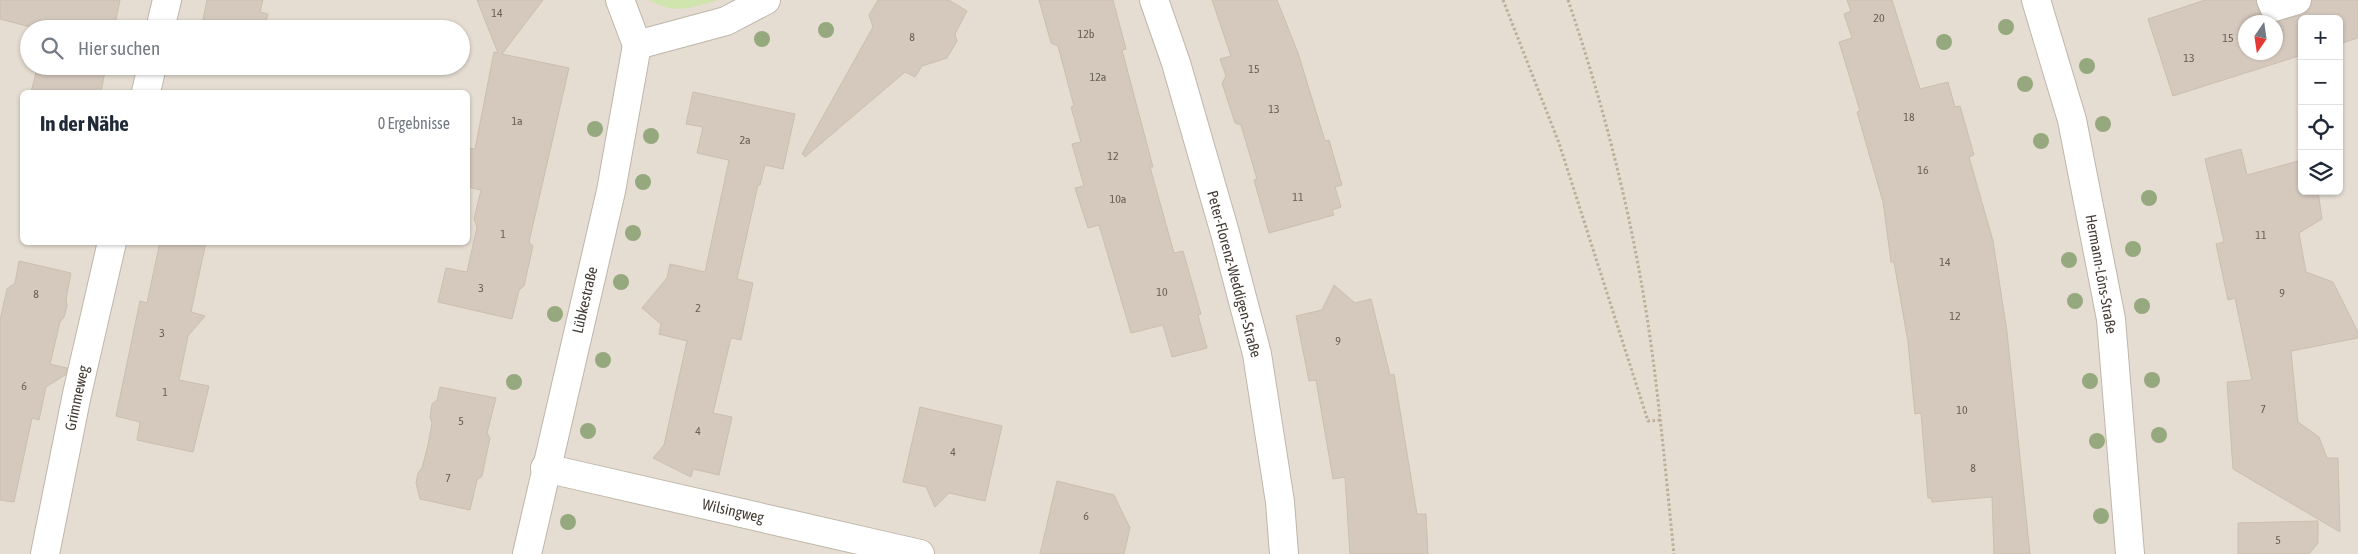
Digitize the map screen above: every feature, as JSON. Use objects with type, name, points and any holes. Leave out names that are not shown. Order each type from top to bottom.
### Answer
[{"type":"street","points":[[162,20],[166,0]]},
{"type":"street","points":[[620,0],[637,45],[726,21],[766,0]]},
{"type":"street","name":"Peter-Florenz-Weddigen-Straße","points":[[1154,0],[1179,72],[1225,233],[1256,354],[1280,502],[1284,554]]},
{"type":"street","name":"Hermann-Löns-Straße","points":[[2036,0],[2072,120],[2111,319],[2130,554]]},
{"type":"street","points":[[2271,0],[2274,7],[2297,0]]},
{"type":"street","name":"Lübkestraße","points":[[527,554],[545,468],[611,191],[637,45]]},
{"type":"street","points":[[146,90],[150,75]]},
{"type":"street","name":"Grimmeweg","points":[[44,554],[77,394],[111,245]]},
{"type":"street","name":"Wilsingweg","points":[[545,468],[920,554]]},
{"type":"path","points":[[1502,0],[1559,143],[1648,422],[1661,420]]},
{"type":"path","points":[[1568,0],[1618,168],[1644,297],[1661,420],[1674,554]]},
{"type":"shaded area","points":[[0,0],[2358,0],[2358,554],[0,554]]},
{"type":"green space","points":[[649,0],[718,0],[683,9],[675,9],[658,5]]},
{"type":"building","points":[[0,0],[120,0],[116,20],[20,20],[20,24],[0,19]]},
{"type":"building","points":[[207,0],[263,0],[260,12],[268,14],[266,20],[203,20]]},
{"type":"building","points":[[477,0],[543,0],[502,54],[569,68],[529,242],[533,246],[524,286],[519,290],[512,319],[438,302],[446,268],[467,272],[477,227],[474,219],[481,190],[470,187],[470,148],[475,149],[494,52],[498,53]]},
{"type":"building","points":[[878,0],[949,0],[967,11],[955,34],[957,41],[947,58],[922,66],[915,77],[905,72],[805,157],[802,154],[873,27],[869,15]]},
{"type":"building","points":[[1039,0],[1113,0],[1126,49],[1122,50],[1153,167],[1150,167],[1174,253],[1183,251],[1201,314],[1198,315],[1207,348],[1172,357],[1163,325],[1131,333],[1099,225],[1088,228],[1075,188],[1084,186],[1072,144],[1081,142],[1071,107],[1074,106],[1058,46],[1051,43]]},
{"type":"building","points":[[1212,0],[1277,0],[1298,53],[1325,141],[1329,140],[1342,185],[1335,187],[1341,207],[1332,210],[1334,215],[1269,233],[1254,180],[1257,179],[1241,125],[1235,123],[1222,83],[1226,76],[1220,59],[1231,56]]},
{"type":"building","points":[[1847,0],[1892,0],[1920,89],[1948,82],[1955,107],[1960,106],[1974,155],[1969,157],[1993,241],[2007,332],[2030,554],[1994,554],[1992,497],[1932,502],[1931,498],[1928,498],[1921,413],[1915,414],[1908,342],[1894,262],[1891,262],[1883,202],[1857,112],[1860,111],[1839,42],[1852,38],[1844,14],[1851,11]]},
{"type":"building","points":[[2205,0],[2256,0],[2261,15],[2238,15],[2238,60],[2283,60],[2283,19],[2298,16],[2298,56],[2173,96],[2148,19]]},
{"type":"building","points":[[2312,0],[2358,0],[2358,38],[2343,43],[2343,15],[2302,15],[2309,10]]},
{"type":"building","points":[[35,75],[104,75],[101,90],[32,90]]},
{"type":"building","points":[[693,92],[795,114],[783,169],[765,165],[760,185],[758,185],[737,279],[753,283],[741,340],[731,338],[713,413],[732,417],[719,475],[693,469],[691,477],[653,458],[664,445],[687,341],[659,334],[661,324],[642,308],[667,278],[670,264],[705,272],[729,160],[697,153],[703,127],[686,124]]},
{"type":"building","points":[[2241,149],[2247,175],[2298,161],[2298,195],[2319,195],[2322,219],[2299,233],[2306,272],[2333,282],[2358,332],[2358,338],[2291,351],[2298,422],[2319,437],[2327,458],[2338,458],[2340,532],[2233,469],[2227,382],[2252,380],[2235,298],[2228,300],[2216,244],[2224,242],[2205,159]]},
{"type":"building","points":[[159,245],[205,245],[191,312],[205,316],[188,336],[179,380],[209,386],[193,452],[137,440],[140,422],[116,416],[140,301],[147,303]]},
{"type":"building","points":[[19,261],[71,273],[66,299],[67,306],[64,317],[60,322],[50,364],[67,368],[65,375],[46,387],[39,420],[32,418],[14,502],[0,500],[0,320],[7,289],[15,283]]},
{"type":"building","points":[[1334,285],[1355,303],[1371,299],[1390,375],[1394,374],[1417,514],[1426,514],[1428,554],[1350,554],[1345,477],[1333,479],[1316,380],[1309,381],[1296,316],[1322,310]]},
{"type":"building","points":[[440,387],[496,398],[487,433],[490,438],[482,476],[477,480],[470,510],[420,499],[416,483],[428,445],[432,423],[430,417],[432,404],[437,400]]},
{"type":"building","points":[[920,407],[1002,426],[985,501],[949,493],[935,507],[926,487],[903,482]]},
{"type":"building","points":[[1057,481],[1114,495],[1130,528],[1124,554],[1040,554]]},
{"type":"building","points":[[2318,521],[2318,543],[2309,554],[2238,554],[2238,523]]}]
